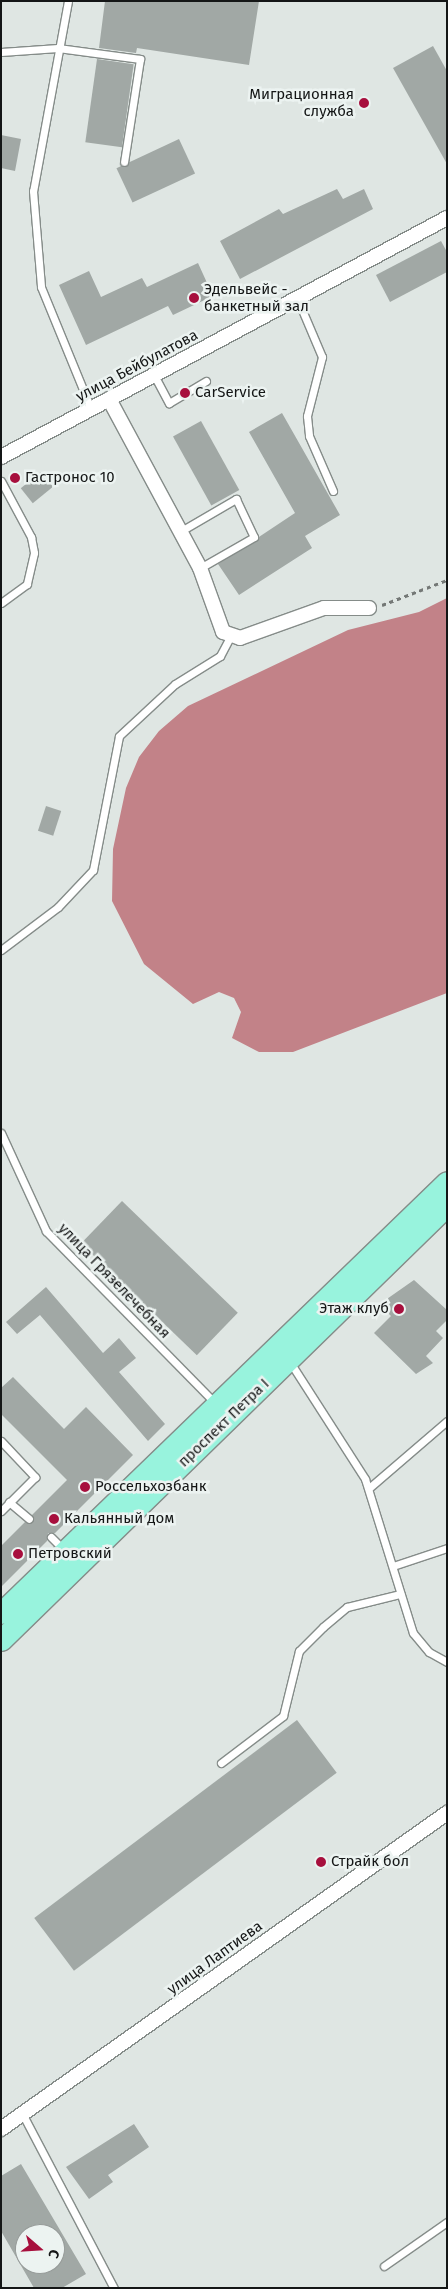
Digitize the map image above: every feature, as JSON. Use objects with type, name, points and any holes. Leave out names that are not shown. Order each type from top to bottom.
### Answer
[{"type":"main road","name":"проспект Петра I","points":[[1,1613],[58,1544],[217,1405],[447,1182]]},
{"type":"main road","name":"проспект Петра I","points":[[1,1640],[290,1361],[447,1205]]},
{"type":"street","name":"улица Бейбулатова","points":[[1,457],[447,218]]},
{"type":"street","points":[[109,400],[200,568],[223,632],[230,637],[240,638],[324,608],[369,608]]},
{"type":"street","name":"улица Лаптиева","points":[[1,2129],[24,2115],[447,1813]]},
{"type":"lane","points":[[68,1],[33,191],[40,277],[91,408]]},
{"type":"lane","points":[[1,52],[58,48],[140,59],[124,162]]},
{"type":"lane","points":[[297,298],[322,357],[307,416],[309,436],[333,492]]},
{"type":"lane","points":[[154,375],[169,403],[206,381]]},
{"type":"lane","points":[[1,481],[31,536],[34,553],[27,584],[1,602]]},
{"type":"lane","points":[[181,531],[236,499],[254,537],[200,568]]},
{"type":"lane","points":[[1,950],[58,907],[93,870],[119,736],[175,684],[220,656],[230,637]]},
{"type":"lane","name":"улица Грязелечебная","points":[[1,1133],[46,1231],[217,1405]]},
{"type":"lane","points":[[290,1361],[369,1488],[413,1633],[429,1652],[447,1662]]},
{"type":"lane","points":[[369,1488],[447,1421]]},
{"type":"lane","points":[[1,1441],[35,1477],[1,1510]]},
{"type":"lane","points":[[9,1502],[29,1519]]},
{"type":"lane","points":[[393,1566],[447,1548]]},
{"type":"lane","points":[[221,1763],[283,1716],[299,1652],[323,1627],[348,1607],[400,1594]]},
{"type":"lane","points":[[24,2115],[114,2288]]},
{"type":"lane","points":[[384,2266],[447,2222]]},
{"type":"path","points":[[369,608],[447,580]]},
{"type":"shaded area","points":[[447,598],[447,993],[293,1052],[259,1052],[232,1038],[241,1012],[234,998],[219,992],[193,1004],[144,964],[112,901],[113,849],[126,788],[139,757],[159,731],[188,706],[348,630],[419,612]]},
{"type":"building","points":[[105,1],[259,1],[249,65],[137,48],[136,53],[99,48]]},
{"type":"building","points":[[433,46],[447,71],[447,164],[393,68]]},
{"type":"building","points":[[97,59],[134,64],[122,147],[85,142]]},
{"type":"building","points":[[1,135],[21,139],[15,171],[1,168]]},
{"type":"building","points":[[179,139],[195,173],[133,203],[116,168]]},
{"type":"building","points":[[337,189],[343,199],[364,189],[373,209],[240,279],[220,241],[279,209],[283,214]]},
{"type":"building","points":[[441,241],[447,252],[447,272],[390,302],[376,275]]},
{"type":"building","points":[[198,263],[213,296],[173,315],[168,306],[86,345],[59,285],[89,271],[101,297],[142,278],[147,287]]},
{"type":"building","points":[[282,413],[340,515],[305,536],[312,548],[239,595],[218,564],[295,513],[249,432]]},
{"type":"building","points":[[201,421],[239,490],[211,506],[173,437]]},
{"type":"building","points":[[41,472],[53,487],[33,503],[21,488]]},
{"type":"building","points":[[46,806],[61,811],[53,836],[38,831]]},
{"type":"building","points":[[122,1201],[238,1313],[197,1355],[81,1243]]},
{"type":"building","points":[[414,1280],[447,1310],[447,1320],[436,1331],[443,1338],[426,1356],[433,1363],[416,1374],[374,1333],[391,1316],[384,1309],[384,1301]]},
{"type":"building","points":[[46,1287],[103,1353],[119,1338],[136,1358],[119,1372],[165,1424],[148,1441],[40,1315],[17,1334],[6,1322]]},
{"type":"building","points":[[13,1377],[64,1429],[86,1407],[133,1455],[55,1533],[48,1533],[47,1541],[1,1587],[1,1546],[25,1522],[33,1523],[32,1515],[67,1480],[1,1414],[1,1388]]},
{"type":"building","points":[[297,1720],[337,1773],[74,1971],[34,1918]]},
{"type":"building","points":[[134,2124],[149,2147],[108,2175],[113,2182],[89,2199],[66,2167]]},
{"type":"building","points":[[21,2164],[56,2224],[15,2224],[15,2255],[1,2231],[1,2176]]},
{"type":"building","points":[[65,2238],[86,2274],[62,2288],[34,2288],[26,2274],[65,2274]]},
{"type":"place","name":"Миграционная служба","points":[[364,103]]},
{"type":"place","name":"Эдельвейс - банкетный зал","points":[[194,298]]},
{"type":"place","name":"CarService","points":[[185,393]]},
{"type":"place","name":"Гастронос 10","points":[[15,478]]},
{"type":"place","name":"Этаж клуб","points":[[399,1309]]},
{"type":"place","name":"Россельхозбанк","points":[[85,1487]]},
{"type":"place","name":"Кальянный дом","points":[[54,1519]]},
{"type":"place","name":"Петровский","points":[[18,1554]]},
{"type":"place","name":"Страйк бол","points":[[321,1862]]}]
